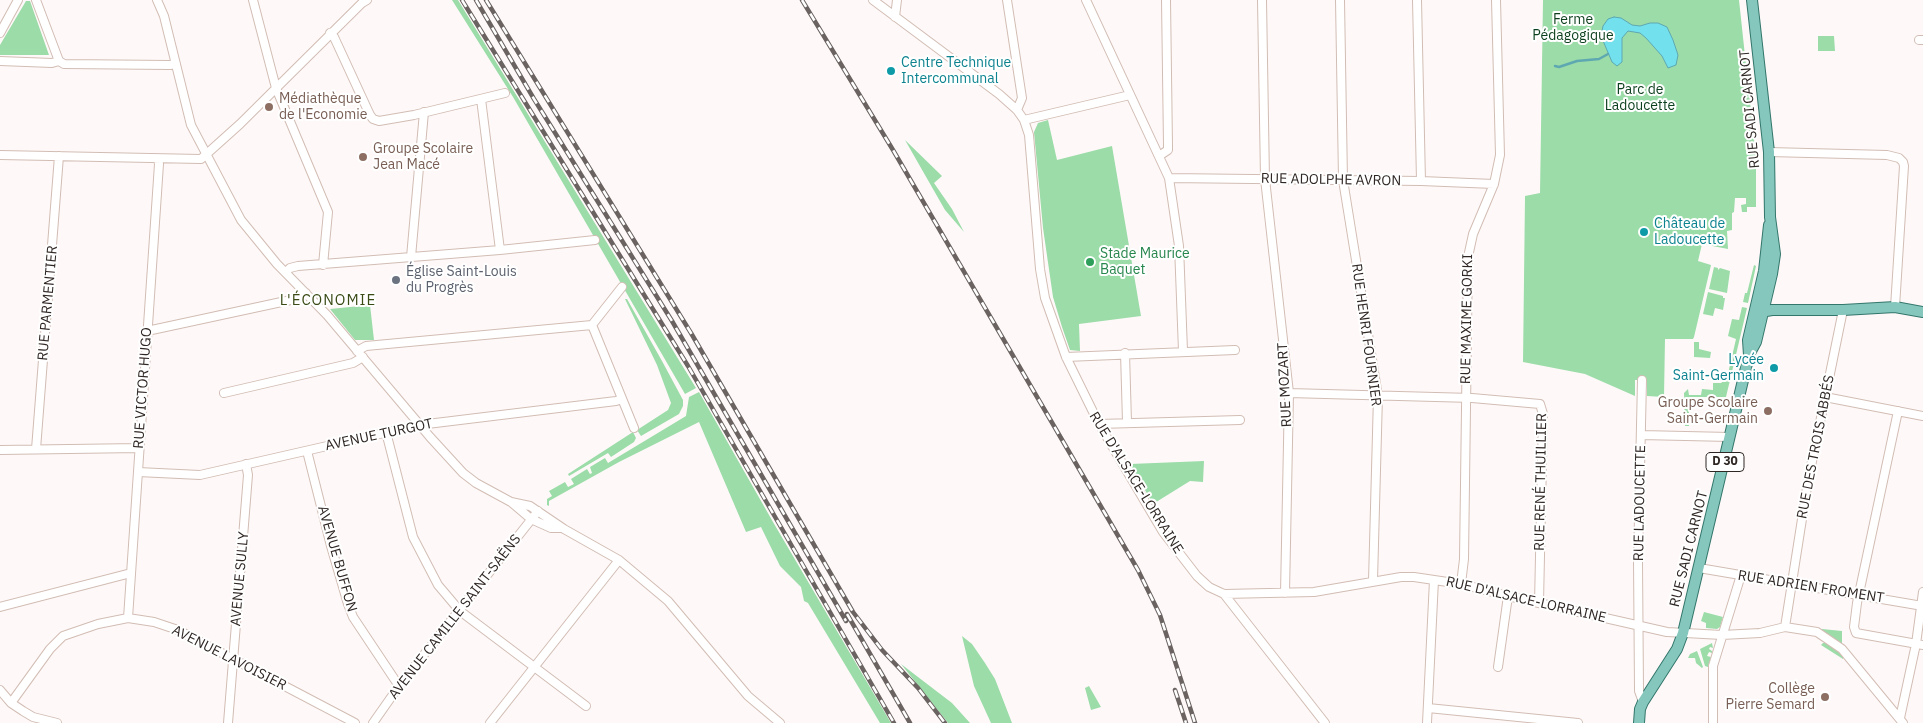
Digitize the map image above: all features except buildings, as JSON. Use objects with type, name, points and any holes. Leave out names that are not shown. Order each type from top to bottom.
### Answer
[{"type":"main road","name":"RUE SADI CARNOT","points":[[1683,634],[1749,355],[1756,342],[1759,312],[1772,274],[1775,254],[1770,217],[1768,152],[1752,0]]},
{"type":"main road","points":[[1759,312],[1895,307],[1923,312]]},
{"type":"main road","name":"D 30","points":[[1639,723],[1640,709],[1643,702],[1677,649],[1683,634]]},
{"type":"street","points":[[0,32],[18,0]]},
{"type":"street","points":[[36,0],[59,61],[64,64],[176,64]]},
{"type":"street","points":[[158,0],[164,16],[188,119],[241,220],[272,259],[306,293],[419,425],[463,473],[476,483],[510,502],[531,519],[550,528],[564,529]]},
{"type":"street","points":[[253,0],[276,88],[328,212],[323,265]]},
{"type":"street","points":[[0,154],[201,159],[276,88],[330,33],[367,0]]},
{"type":"street","points":[[873,0],[999,94],[1024,120],[1130,95]]},
{"type":"street","points":[[895,17],[897,0]]},
{"type":"street","points":[[1007,0],[1022,98],[1016,110]]},
{"type":"street","points":[[1086,0],[1169,178],[1179,246],[1183,351]]},
{"type":"street","points":[[1159,156],[1168,150],[1166,0]]},
{"type":"street","name":"RUE MOZART","points":[[1262,0],[1265,179],[1288,393],[1285,593]]},
{"type":"street","name":"RUE HENRI FOURNIER","points":[[1340,0],[1343,180],[1378,396],[1373,582]]},
{"type":"street","points":[[1417,0],[1421,181]]},
{"type":"street","name":"RUE MAXIME GORKI","points":[[1461,584],[1464,559],[1469,246],[1494,184],[1500,155],[1496,0]]},
{"type":"street","points":[[330,33],[334,37],[370,115],[379,121],[505,93]]},
{"type":"street","points":[[0,61],[52,63],[59,61]]},
{"type":"street","points":[[481,99],[500,250]]},
{"type":"street","points":[[411,257],[424,112]]},
{"type":"street","name":"RUE D'ALSACE-LORRAINE","points":[[1024,120],[1029,135],[1040,269],[1046,298],[1066,357],[1098,424],[1163,532],[1203,582],[1224,594],[1285,593],[1314,592],[1407,576],[1461,584],[1658,631],[1722,635],[1760,633],[1789,628]]},
{"type":"street","points":[[1768,152],[1887,155],[1899,158],[1903,162],[1895,307]]},
{"type":"street","name":"RUE PARMENTIER","points":[[36,449],[59,156]]},
{"type":"street","name":"RUE VICTOR HUGO","points":[[128,618],[158,159]]},
{"type":"street","name":"RUE ADOLPHE AVRON","points":[[1169,178],[1421,181],[1494,184]]},
{"type":"street","points":[[286,272],[290,268],[595,240]]},
{"type":"street","points":[[224,393],[353,363],[366,346],[592,326],[622,286]]},
{"type":"street","points":[[147,331],[300,298],[306,293]]},
{"type":"street","name":"RUE DES TROIS ABBÉS","points":[[1789,628],[1792,584],[1808,481],[1844,310]]},
{"type":"street","points":[[592,326],[634,428]]},
{"type":"street","points":[[1066,357],[1125,353],[1235,350]]},
{"type":"street","points":[[1125,353],[1127,422]]},
{"type":"street","name":"RUE LADOUCETTE","points":[[1642,380],[1638,561],[1639,691],[1643,702]]},
{"type":"street","name":"RUE RENÉ THUILLIER","points":[[1288,393],[1466,398],[1538,403],[1542,407],[1539,603]]},
{"type":"street","points":[[1825,397],[1923,416]]},
{"type":"street","name":"AVENUE TURGOT","points":[[138,472],[200,475],[419,425],[622,399]]},
{"type":"street","points":[[1898,411],[1854,627],[1856,633],[1919,644]]},
{"type":"street","points":[[1098,424],[1240,420]]},
{"type":"street","points":[[386,432],[413,537],[438,585],[460,611],[586,706]]},
{"type":"street","points":[[1641,435],[1730,438]]},
{"type":"street","points":[[0,450],[139,448]]},
{"type":"street","name":"AVENUE BUFFON","points":[[307,451],[331,546],[353,617],[399,686]]},
{"type":"street","name":"AVENUE SULLY","points":[[228,723],[248,475],[246,464]]},
{"type":"street","points":[[510,502],[530,506],[564,529],[619,560],[668,601],[748,696],[780,723]]},
{"type":"street","name":"AVENUE CAMILLE SAINT-SAËNS","points":[[372,723],[399,686],[538,511]]},
{"type":"street","points":[[490,723],[619,560]]},
{"type":"street","name":"RUE ADRIEN FROMENT","points":[[1699,568],[1922,605]]},
{"type":"street","points":[[0,607],[131,574]]},
{"type":"street","points":[[1713,723],[1713,666],[1741,575]]},
{"type":"street","points":[[1427,723],[1434,580]]},
{"type":"street","points":[[1902,721],[1919,644],[1923,592]]},
{"type":"street","points":[[1224,594],[1325,723]]},
{"type":"street","points":[[1498,666],[1508,596]]},
{"type":"street","name":"AVENUE LAVOISIER","points":[[12,703],[50,649],[63,636],[98,624],[128,618],[154,622],[178,630],[355,723]]},
{"type":"street","points":[[1789,628],[1817,632],[1842,649],[1902,721]]},
{"type":"street","points":[[0,690],[12,703],[33,717],[57,723]]},
{"type":"street","points":[[1428,708],[1578,723]]},
{"type":"green space","points":[[452,0],[458,0],[696,388],[685,394],[513,97]]},
{"type":"green space","name":"Parc de Ladoucette","points":[[1543,0],[1739,0],[1756,158],[1756,207],[1747,207],[1747,212],[1742,212],[1741,205],[1746,204],[1746,198],[1735,198],[1734,212],[1732,213],[1732,230],[1727,231],[1728,249],[1702,244],[1698,261],[1711,265],[1694,337],[1693,339],[1665,339],[1664,397],[1647,396],[1647,380],[1635,380],[1635,396],[1585,374],[1523,362],[1525,196],[1540,193]]},
{"type":"green space","points":[[26,1],[30,1],[49,55],[0,55],[0,45]]},
{"type":"green space","points":[[1818,36],[1834,36],[1835,51],[1818,51]]},
{"type":"green space","name":"Stade Maurice Baquet","points":[[1048,120],[1057,160],[1112,146],[1141,316],[1079,324],[1080,351],[1070,350],[1062,327],[1053,297],[1043,228],[1034,132],[1038,123]]},
{"type":"green space","points":[[905,140],[942,176],[934,183],[952,209],[964,232],[945,210]]},
{"type":"green space","points":[[1754,265],[1756,266],[1748,303],[1743,302],[1745,293],[1747,293]]},
{"type":"green space","points":[[1714,267],[1718,268],[1718,270],[1720,268],[1730,271],[1727,293],[1709,289]]},
{"type":"green space","points":[[1708,292],[1725,298],[1723,310],[1715,308],[1713,316],[1703,314]]},
{"type":"green space","points":[[625,299],[627,299],[683,400],[683,406],[679,414],[641,436],[637,430],[668,410],[671,403],[657,365]]},
{"type":"green space","points":[[370,305],[374,340],[355,340],[330,309]]},
{"type":"green space","points":[[1742,307],[1747,308],[1726,397],[1689,397],[1689,426],[1685,426],[1684,393],[1688,389],[1689,395],[1701,395],[1702,389],[1713,390],[1713,383],[1721,383],[1727,378],[1736,339],[1728,336],[1732,319],[1739,320]]},
{"type":"green space","points":[[1694,342],[1699,342],[1699,349],[1711,352],[1710,358],[1694,357]]},
{"type":"green space","points":[[699,392],[891,723],[880,723],[808,603],[804,601],[801,587],[780,566],[761,527],[746,532],[699,422],[619,462],[549,501],[549,506],[547,505],[547,499],[552,496],[549,491],[565,482],[568,487],[574,484],[571,479],[587,469],[590,474],[592,473],[590,467],[605,458],[608,463],[686,416],[689,397]]},
{"type":"green space","points":[[633,432],[636,438],[634,442],[611,457],[608,453],[569,476],[568,474]]},
{"type":"green space","points":[[1204,461],[1203,482],[1190,481],[1153,504],[1130,464]]},
{"type":"green space","points":[[1704,612],[1723,617],[1720,627],[1717,629],[1706,628],[1706,623],[1701,621]]},
{"type":"green space","points":[[1822,629],[1842,631],[1842,644],[1840,646],[1820,631]]},
{"type":"green space","points":[[962,636],[972,644],[995,679],[1012,723],[991,723],[974,686]]},
{"type":"green space","points":[[1712,643],[1713,648],[1710,647],[1709,649],[1712,653],[1709,652],[1707,656],[1711,657],[1708,667],[1705,666],[1700,649]]},
{"type":"green space","points":[[1827,643],[1844,654],[1843,659],[1821,645]]},
{"type":"green space","points":[[1697,651],[1702,668],[1696,663],[1695,658],[1688,658],[1690,654]]},
{"type":"green space","points":[[901,664],[952,703],[970,723],[948,723]]},
{"type":"green space","points":[[1089,686],[1101,707],[1091,710],[1085,688]]},
{"type":"water","points":[[1614,17],[1621,18],[1632,25],[1640,26],[1658,23],[1667,27],[1678,55],[1676,65],[1668,68],[1662,56],[1646,38],[1640,33],[1628,31],[1622,38],[1622,62],[1617,66],[1612,62],[1601,36],[1603,26],[1608,19]]},
{"type":"waterway","points":[[1555,66],[1559,67],[1577,61],[1599,59],[1608,54]]},
{"type":"railway","points":[[462,0],[688,366],[894,723]]},
{"type":"railway","points":[[476,0],[534,99],[672,321],[846,621]]},
{"type":"railway","points":[[486,0],[691,333],[853,612],[882,650],[918,688],[945,723]]},
{"type":"railway","points":[[802,0],[893,150],[1138,570],[1160,615],[1195,723]]},
{"type":"railway","points":[[847,614],[910,723]]},
{"type":"railway","points":[[1175,690],[1186,723]]},
{"type":"place","name":"Centre Technique Intercommunal","points":[[891,71]]},
{"type":"place","name":"Médiathèque de l'Economie","points":[[269,107]]},
{"type":"place","name":"Groupe Scolaire Jean Macé","points":[[363,157]]},
{"type":"place","name":"Château de Ladoucette","points":[[1644,232]]},
{"type":"place","name":"Stade Maurice Baquet","points":[[1090,262]]},
{"type":"place","name":"Église Saint-Louis du Progrès","points":[[396,280]]},
{"type":"place","name":"Lycée Saint-Germain","points":[[1774,368]]},
{"type":"place","name":"Groupe Scolaire Saint-Germain","points":[[1768,411]]},
{"type":"place","name":"Collège Pierre Semard","points":[[1825,697]]},
{"type":"district","name":"L'ÉCONOMIE","points":[[328,301]]},
{"type":"park label","name":"Ferme Pédagogique","points":[[1573,28]]}]
